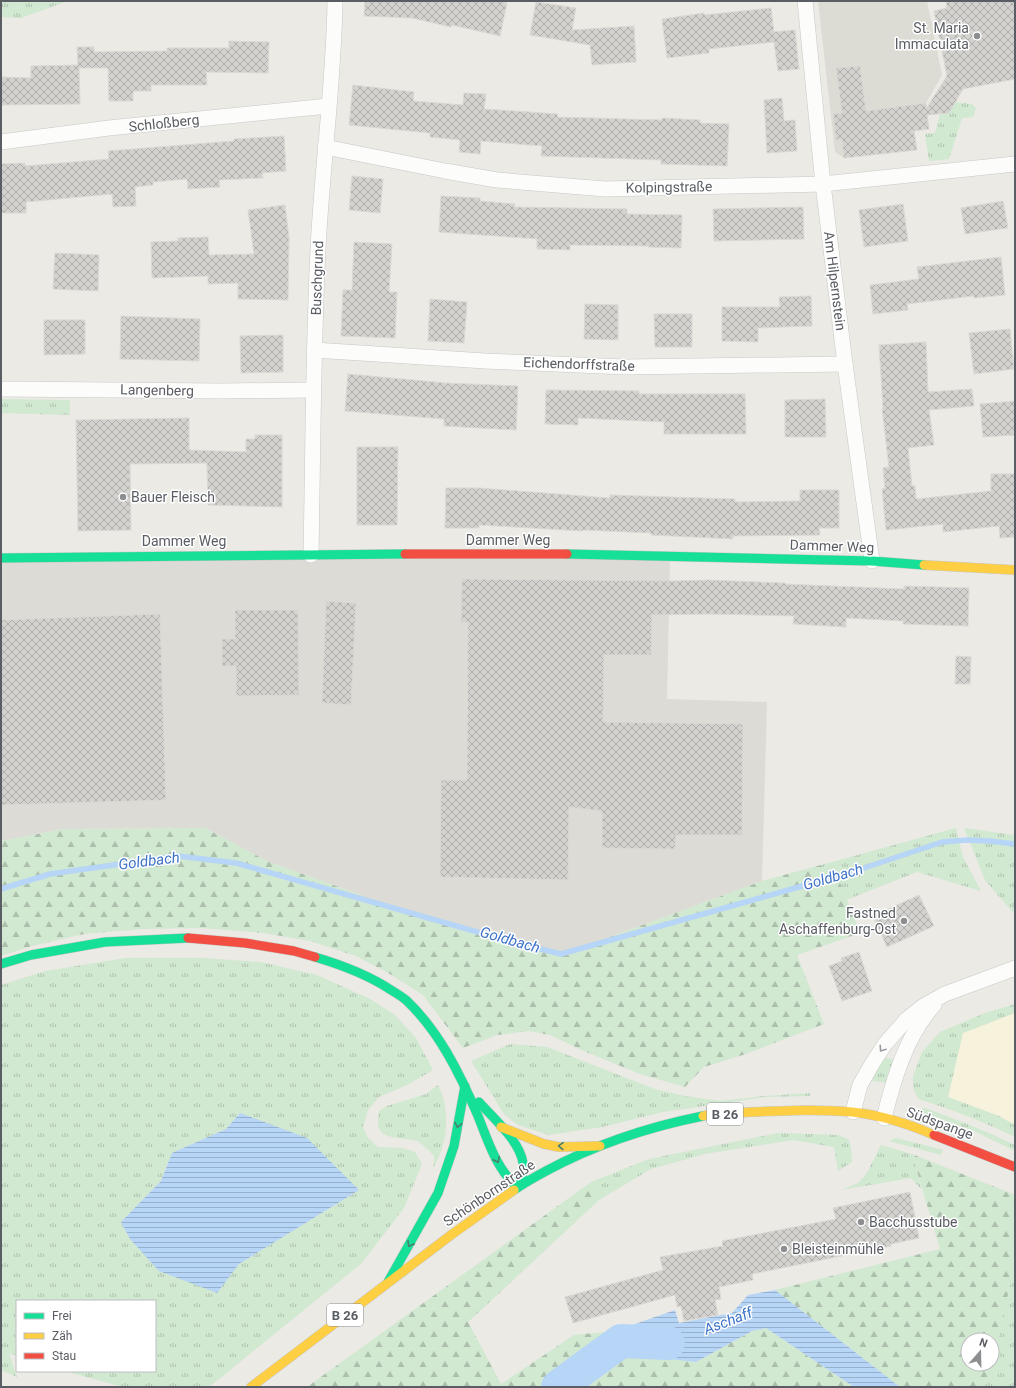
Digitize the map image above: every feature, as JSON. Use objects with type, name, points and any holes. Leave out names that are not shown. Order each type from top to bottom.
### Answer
[{"type":"main road","name":"Dammer Weg","points":[[1,558],[546,553],[872,560],[983,569],[1015,570]]},
{"type":"main road","points":[[1,964],[31,955],[105,942],[191,938],[245,943],[294,951],[339,964],[376,980],[405,999],[429,1025],[465,1086],[498,1163],[507,1178],[519,1186],[523,1172],[522,1159],[514,1144],[465,1086]]},
{"type":"main road","points":[[388,1282],[438,1193],[454,1146],[465,1086]]},
{"type":"main road","name":"Schönbornstraße","points":[[251,1387],[388,1282],[519,1186],[574,1156],[624,1136],[672,1122],[711,1114],[809,1110],[853,1112]]},
{"type":"main road","name":"Südspange","points":[[853,1112],[884,1118],[925,1131],[1015,1167]]},
{"type":"main road","points":[[500,1126],[544,1144],[559,1147],[600,1146]]},
{"type":"street","name":"Buschgrund","points":[[311,555],[313,390],[318,248],[328,106],[333,61],[335,1]]},
{"type":"street","name":"Am Hilpernstein","points":[[805,1],[822,184],[872,560]]},
{"type":"street","name":"Schloßberg","points":[[1,142],[109,128],[328,106]]},
{"type":"street","name":"Kolpingstraße","points":[[325,147],[497,180],[605,189],[822,184],[1015,164]]},
{"type":"street","name":"Eichendorffstraße","points":[[314,350],[624,367],[845,364]]},
{"type":"street","name":"Langenberg","points":[[1,389],[221,392],[313,390]]},
{"type":"street","points":[[853,1112],[860,1085],[885,1044],[907,1019],[922,1007],[944,994],[1015,968]]},
{"type":"street","points":[[884,1118],[891,1090],[909,1042],[928,1012],[944,994]]},
{"type":"shaded area","points":[[818,1],[927,1],[942,75],[926,103],[929,129],[914,131],[917,150],[844,158],[835,152]]},
{"type":"shaded area","points":[[670,558],[667,699],[767,702],[762,881],[580,948],[553,955],[441,924],[267,861],[205,828],[64,829],[1,841],[1,561]]},
{"type":"shaded area","points":[[1015,1004],[1015,1137],[943,1107],[918,1099],[913,1088],[913,1076],[922,1052],[940,1032],[985,1013]]},
{"type":"green space","points":[[1,1],[68,1],[21,18],[1,17]]},
{"type":"green space","points":[[955,102],[972,104],[976,108],[973,117],[962,118],[949,159],[929,161],[925,134],[935,133],[940,114],[949,113]]},
{"type":"green space","points":[[1,399],[70,400],[70,415],[1,413]]},
{"type":"green space","points":[[205,828],[267,861],[441,924],[553,955],[580,948],[762,881],[821,865],[839,880],[860,933],[797,955],[824,1024],[746,1054],[704,1067],[685,1087],[640,1074],[586,1052],[550,1035],[529,1031],[497,1035],[463,1048],[423,995],[390,974],[356,956],[310,941],[264,933],[201,928],[142,929],[84,934],[32,946],[1,956],[1,841],[64,829]]},
{"type":"green space","points":[[956,828],[963,857],[981,891],[917,872],[846,900],[839,880],[821,865]]},
{"type":"green space","points":[[964,828],[1015,835],[1015,915],[985,880]]},
{"type":"green space","points":[[126,958],[204,958],[261,962],[317,975],[370,999],[395,1015],[416,1038],[433,1070],[407,1085],[379,1097],[368,1110],[363,1127],[368,1138],[378,1147],[403,1148],[415,1152],[422,1164],[404,1208],[362,1263],[209,1387],[123,1387],[68,1372],[156,1372],[156,1300],[16,1300],[16,1356],[9,1353],[17,1377],[1,1370],[1,985],[45,971]],"holes":[[[240,1113],[359,1190],[239,1264],[216,1293],[130,1239],[121,1222],[161,1181],[172,1153],[226,1129]]]},
{"type":"green space","points":[[1015,1004],[1015,1013],[963,1033],[948,1097],[999,1116],[1015,1125],[1015,1137],[967,1116],[918,1099],[913,1088],[913,1076],[922,1052],[940,1032],[985,1013]]},
{"type":"green space","points":[[510,1044],[547,1047],[655,1089],[685,1096],[721,1101],[810,1093],[810,1096],[766,1097],[663,1112],[602,1127],[549,1135],[518,1125],[504,1114],[471,1061]]},
{"type":"green space","points":[[886,1058],[892,1059],[895,1064],[889,1083],[872,1081],[883,1060]]},
{"type":"green space","points":[[438,1085],[445,1105],[446,1127],[442,1149],[433,1168],[434,1156],[424,1146],[417,1141],[391,1137],[382,1133],[378,1125],[378,1119],[379,1111],[387,1106],[426,1094]]},
{"type":"green space","points":[[922,1108],[982,1130],[1015,1145],[1015,1151],[974,1131],[922,1112]]},
{"type":"green space","points":[[778,1133],[838,1135],[848,1139],[851,1146],[852,1162],[838,1171],[834,1147],[793,1140],[705,1154],[651,1169],[599,1200],[591,1182],[649,1159]]},
{"type":"green space","points":[[896,1138],[943,1150],[941,1155],[889,1141]]},
{"type":"green space","points":[[881,1145],[912,1154],[922,1190],[911,1178],[841,1190],[858,1183],[867,1173]]},
{"type":"green space","points":[[912,1154],[1015,1195],[1015,1263],[1000,1332],[960,1332],[960,1372],[991,1372],[989,1379],[976,1387],[900,1387],[775,1290],[940,1249]]},
{"type":"green space","points":[[591,1182],[599,1200],[468,1322],[501,1384],[574,1335],[615,1331],[629,1351],[696,1362],[752,1331],[766,1328],[854,1387],[307,1387]]},
{"type":"green space","points":[[1015,1263],[1015,1387],[976,1387],[989,1379],[991,1372],[1000,1372],[1000,1332]]},
{"type":"water","points":[[240,1113],[307,1138],[359,1190],[239,1264],[217,1293],[159,1271],[130,1239],[121,1222],[161,1181],[172,1153],[226,1129]]},
{"type":"water","points":[[775,1290],[900,1387],[854,1387],[766,1328],[752,1331],[696,1362],[661,1358],[629,1351],[615,1331],[675,1310],[679,1323],[732,1313],[748,1295]]},
{"type":"building","points":[[365,1],[499,1],[507,3],[500,36],[412,18],[364,16]]},
{"type":"building","points":[[946,1],[1015,1],[1015,79],[963,89],[949,113],[927,115],[929,129],[914,131],[917,150],[844,158],[842,139],[836,140],[833,114],[842,113],[836,68],[860,66],[866,111],[926,103],[926,109],[947,76],[934,11],[947,8]]},
{"type":"building","points":[[536,2],[576,8],[572,30],[634,26],[636,62],[592,65],[590,45],[530,35]]},
{"type":"building","points":[[771,8],[774,32],[795,30],[799,69],[778,71],[774,42],[709,49],[709,53],[667,58],[662,19],[704,13],[704,15]]},
{"type":"building","points":[[229,41],[269,42],[268,73],[206,72],[207,85],[151,85],[151,91],[133,91],[133,101],[109,101],[108,68],[79,68],[80,104],[1,105],[1,77],[31,78],[31,66],[78,65],[77,47],[94,47],[94,52],[167,51],[167,48],[229,48]]},
{"type":"building","points":[[353,85],[414,92],[413,101],[463,105],[464,93],[486,94],[484,109],[558,114],[557,117],[662,120],[662,118],[700,120],[700,123],[729,124],[727,166],[661,164],[661,160],[541,156],[542,146],[481,141],[480,154],[459,152],[460,140],[430,137],[430,133],[349,125]]},
{"type":"building","points":[[782,98],[784,121],[795,120],[797,151],[767,153],[764,100]]},
{"type":"building","points":[[284,136],[286,171],[262,173],[263,178],[219,180],[220,187],[188,189],[187,179],[153,182],[153,185],[135,187],[136,206],[113,207],[112,194],[26,202],[26,213],[1,213],[1,164],[25,163],[25,166],[109,159],[108,151],[234,141],[234,139]]},
{"type":"building","points":[[352,176],[383,179],[380,213],[349,210]]},
{"type":"building","points":[[441,196],[480,198],[480,201],[515,204],[514,207],[627,209],[627,214],[682,215],[681,248],[570,245],[570,250],[537,249],[537,239],[439,232]]},
{"type":"building","points":[[1003,201],[1008,228],[965,234],[961,208]]},
{"type":"building","points":[[903,204],[908,241],[864,247],[859,210]]},
{"type":"building","points":[[285,205],[289,238],[288,300],[238,299],[238,283],[208,284],[208,276],[152,278],[151,242],[178,241],[178,238],[208,237],[209,255],[254,254],[248,210]]},
{"type":"building","points":[[803,207],[804,239],[714,241],[713,209]]},
{"type":"building","points":[[354,242],[392,244],[389,292],[397,292],[395,338],[341,336],[343,290],[352,290]]},
{"type":"building","points":[[55,253],[99,255],[98,291],[53,289]]},
{"type":"building","points":[[1001,257],[1005,295],[974,298],[973,296],[907,304],[908,310],[873,314],[870,285],[919,279],[917,267]]},
{"type":"building","points":[[811,296],[812,326],[758,328],[758,342],[722,341],[722,307],[780,307],[779,297]]},
{"type":"building","points":[[430,299],[467,302],[464,343],[428,341]]},
{"type":"building","points":[[585,304],[618,305],[618,340],[584,339]]},
{"type":"building","points":[[654,314],[692,314],[692,347],[655,347]]},
{"type":"building","points":[[121,316],[200,319],[199,361],[120,359]]},
{"type":"building","points":[[44,320],[85,320],[85,354],[44,355]]},
{"type":"building","points":[[1010,329],[1014,369],[974,374],[969,333]]},
{"type":"building","points":[[283,335],[283,372],[241,373],[240,336]]},
{"type":"building","points":[[926,342],[928,392],[972,389],[974,406],[929,410],[934,445],[908,448],[912,486],[915,486],[916,499],[991,491],[991,474],[1015,474],[1015,537],[1000,538],[999,526],[943,532],[943,524],[886,530],[882,489],[885,488],[883,468],[889,467],[882,409],[879,345]]},
{"type":"building","points":[[348,374],[446,383],[518,386],[516,430],[444,426],[444,419],[345,411]]},
{"type":"building","points":[[546,390],[639,391],[639,394],[745,394],[746,434],[664,434],[664,422],[578,418],[578,425],[545,424]]},
{"type":"building","points":[[825,399],[826,437],[785,437],[785,400]]},
{"type":"building","points":[[1015,401],[1015,435],[983,437],[980,404]]},
{"type":"building","points":[[189,418],[189,450],[246,452],[246,439],[255,439],[255,435],[282,435],[282,507],[208,505],[207,463],[130,464],[131,530],[78,531],[76,420]]},
{"type":"building","points":[[357,447],[398,447],[397,525],[357,525]]},
{"type":"building","points":[[446,488],[479,488],[610,498],[610,495],[735,499],[735,502],[800,501],[800,490],[839,490],[839,528],[819,528],[820,535],[733,536],[733,539],[651,535],[651,533],[479,525],[479,528],[445,528]]},
{"type":"building","points":[[462,579],[708,580],[904,589],[904,586],[969,588],[968,626],[903,624],[903,621],[846,618],[846,627],[793,624],[794,616],[710,614],[652,615],[651,655],[604,655],[603,722],[743,724],[742,835],[676,835],[675,849],[602,848],[602,811],[569,807],[568,880],[440,877],[441,780],[467,780],[468,622],[461,622]]},
{"type":"building","points":[[326,601],[356,603],[351,705],[322,703]]},
{"type":"building","points":[[235,610],[298,610],[299,695],[236,696],[236,666],[222,666],[222,639],[235,639]]},
{"type":"building","points":[[160,614],[166,800],[1,805],[1,620]]},
{"type":"building","points":[[956,656],[971,657],[970,684],[955,684]]},
{"type":"building","name":"Fastned Aschaffenburg-Ost","points":[[919,895],[934,926],[887,947],[873,916]]},
{"type":"building","points":[[859,952],[872,991],[842,1001],[829,966],[842,961],[841,958]]},
{"type":"building","points":[[910,1192],[919,1238],[891,1244],[891,1246],[752,1274],[753,1280],[719,1287],[721,1299],[715,1300],[718,1315],[684,1321],[681,1306],[677,1307],[675,1295],[573,1323],[565,1297],[663,1270],[660,1257],[723,1246],[722,1241],[836,1219],[833,1208]]},
{"type":"waterway","name":"Goldbach","points":[[1,889],[50,874],[178,856],[236,863],[512,942],[561,954],[852,872],[942,842],[967,840],[1015,844]]},
{"type":"waterway","name":"Aschaff","points":[[558,1387],[621,1341],[668,1343]]},
{"type":"traffic: fast","points":[[1,558],[405,554]]},
{"type":"traffic: fast","points":[[567,554],[872,561],[924,565]]},
{"type":"traffic: fast","points":[[1,964],[31,955],[105,942],[188,938]]},
{"type":"traffic: fast","points":[[315,957],[345,967],[373,979],[402,997],[418,1012],[429,1025],[448,1054],[471,1100],[498,1163],[517,1187]]},
{"type":"traffic: fast","points":[[388,1282],[438,1193],[454,1146],[465,1086]]},
{"type":"traffic: fast","points":[[479,1102],[505,1130],[517,1146],[523,1163],[521,1185]]},
{"type":"traffic: fast","points":[[514,1190],[565,1161],[603,1145],[662,1125],[703,1116]]},
{"type":"traffic: slow","points":[[924,565],[1015,570]]},
{"type":"traffic: slow","points":[[703,1116],[711,1114],[817,1110],[852,1112],[894,1120],[934,1135]]},
{"type":"traffic: slow","points":[[501,1127],[544,1144],[559,1147],[600,1146]]},
{"type":"traffic: slow","points":[[251,1387],[451,1235],[514,1190]]},
{"type":"traffic: jam","points":[[405,554],[567,554]]},
{"type":"traffic: jam","points":[[188,938],[245,943],[294,951],[315,957]]},
{"type":"traffic: jam","points":[[934,1135],[1015,1167]]},
{"type":"place","name":"St. Maria Immaculata","points":[[977,36]]},
{"type":"place","name":"Bauer Fleisch","points":[[123,497]]},
{"type":"place","name":"Fastned Aschaffenburg-Ost","points":[[904,921]]},
{"type":"place","name":"Bacchusstube","points":[[861,1222]]},
{"type":"place","name":"Bleisteinmühle","points":[[784,1249]]}]
